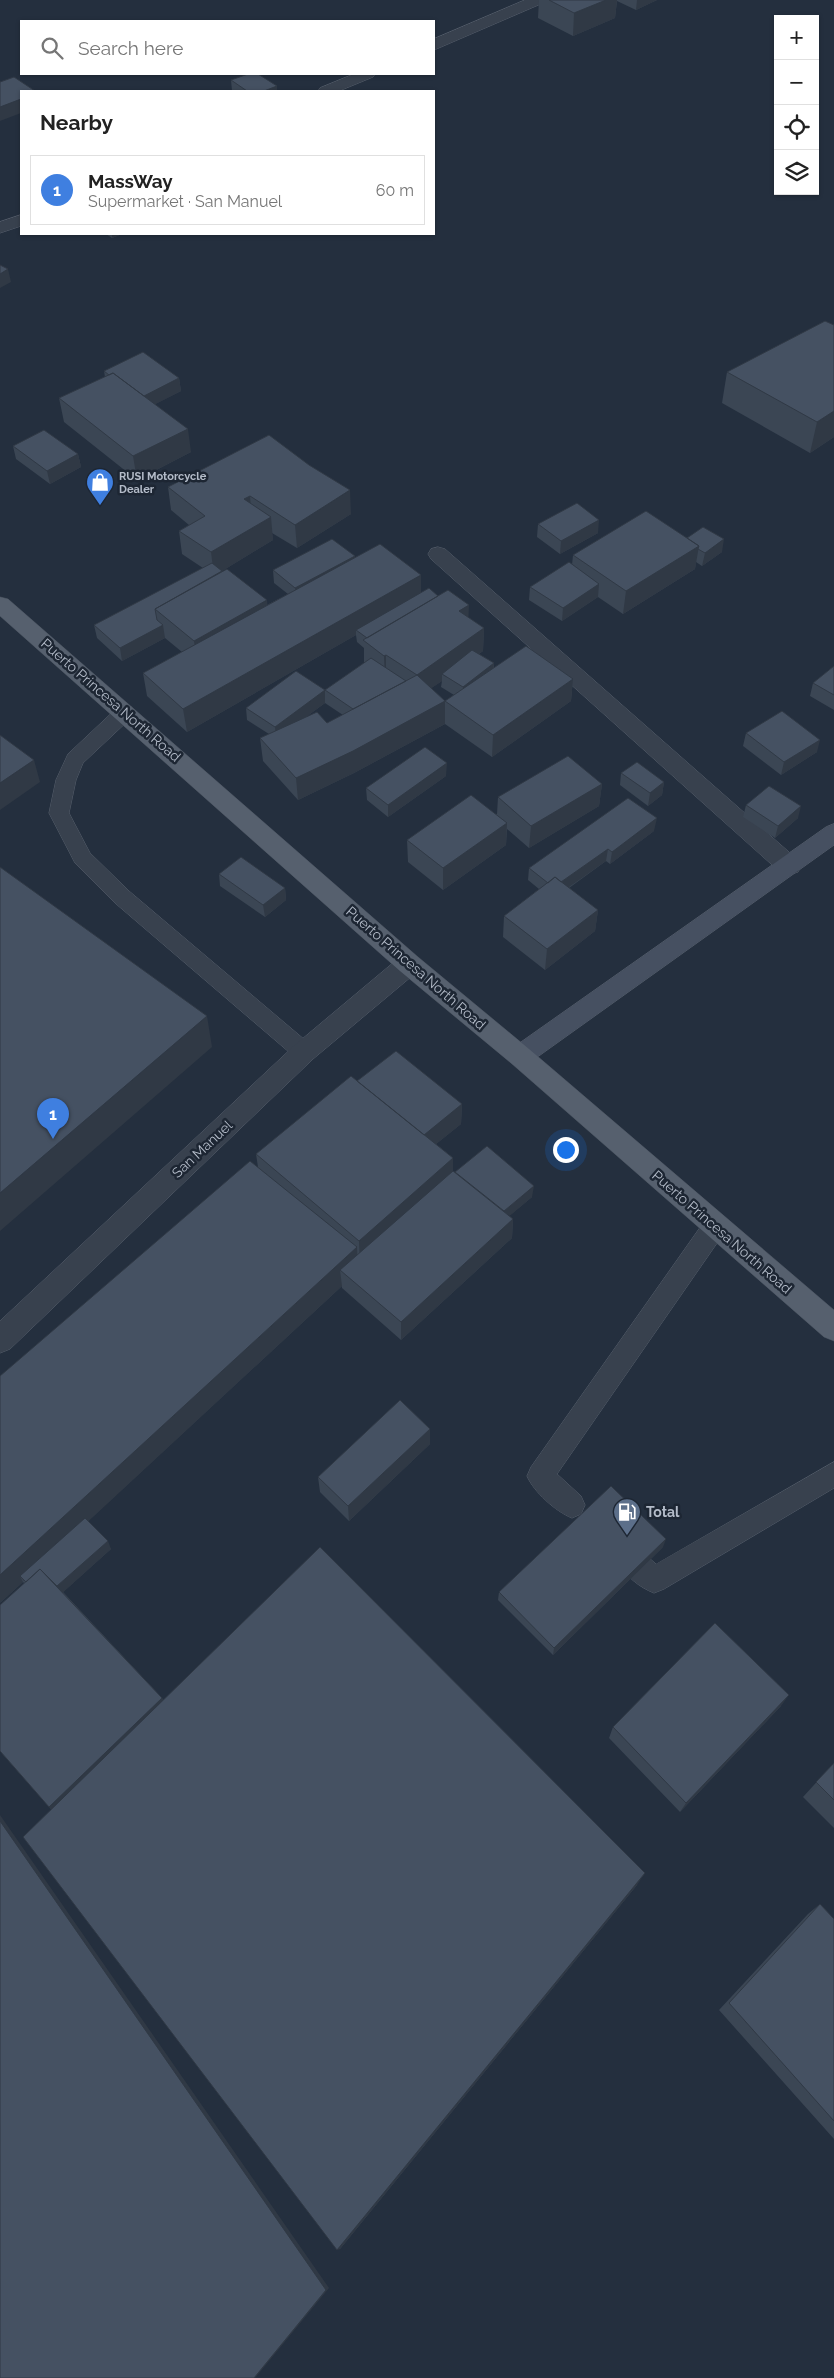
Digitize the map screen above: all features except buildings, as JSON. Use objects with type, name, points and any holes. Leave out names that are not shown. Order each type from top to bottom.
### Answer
[{"type":"main road","name":"Puerto Princesa North Road","points":[[0,604],[125,712],[409,964],[520,1056],[834,1328]]},
{"type":"street","points":[[435,45],[538,0]]},
{"type":"street","points":[[328,90],[364,75]]},
{"type":"street","points":[[0,228],[20,220]]},
{"type":"street","points":[[438,554],[789,866]]},
{"type":"street","points":[[520,1056],[834,834]]},
{"type":"street","name":"San Manuel","points":[[0,1340],[304,1052],[409,964]]},
{"type":"lane","points":[[125,712],[75,759],[66,780],[60,813],[82,858],[122,897],[304,1052]]},
{"type":"lane","points":[[572,1506],[540,1476],[715,1226]]},
{"type":"lane","points":[[632,1561],[654,1580],[834,1474]]},
{"type":"place","name":"RUSI Motorcycle Dealer","points":[[100,506]]},
{"type":"place","name":"MassWay","points":[[53,1139]]},
{"type":"place","name":"Total","points":[[627,1536]]}]
